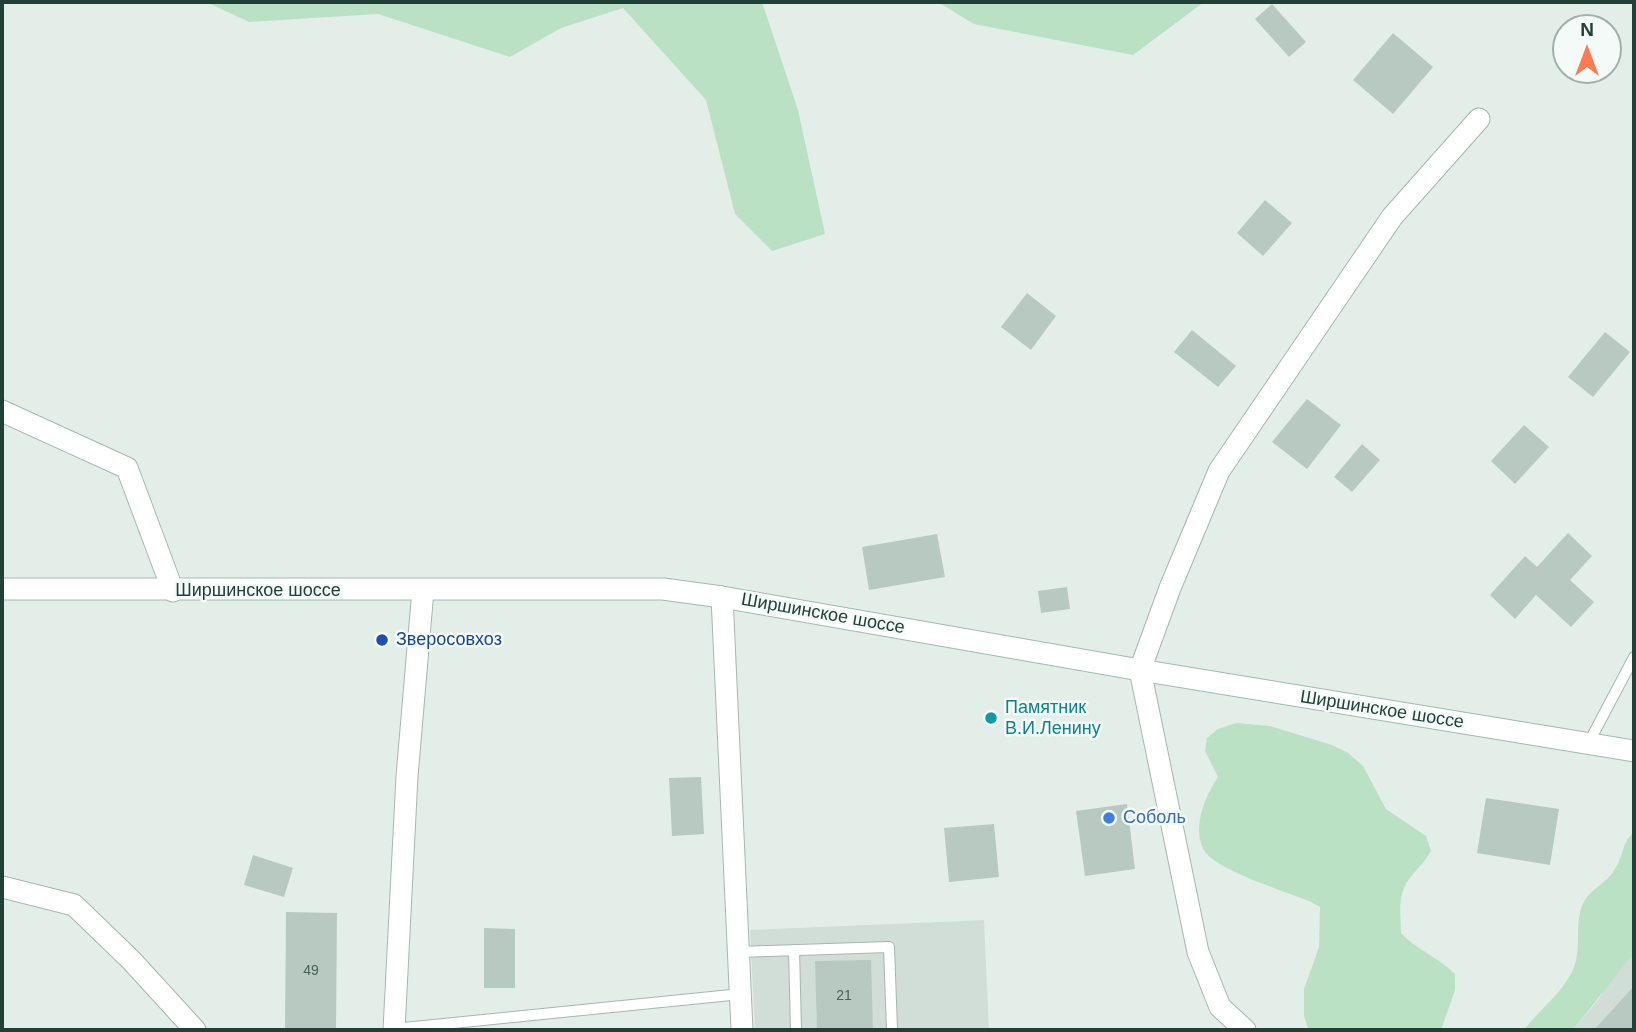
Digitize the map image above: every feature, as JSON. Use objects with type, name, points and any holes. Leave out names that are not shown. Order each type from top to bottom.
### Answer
[{"type":"street","points":[[1245,1030],[1220,1007],[1198,952],[1140,670],[1170,588],[1219,471],[1392,217],[1479,119]]},
{"type":"street","points":[[2,411],[127,468],[173,591]]},
{"type":"street","name":"Ширшинское шоссе","points":[[2,589],[663,589],[1634,751]]},
{"type":"street","points":[[394,1030],[407,776],[423,590]]},
{"type":"street","points":[[722,597],[743,1030]]},
{"type":"street","points":[[2,887],[74,905],[131,960],[195,1030]]},
{"type":"lane","points":[[1588,744],[1634,657]]},
{"type":"lane","points":[[738,952],[889,947],[892,1030]]},
{"type":"lane","points":[[794,950],[796,1030]]},
{"type":"lane","points":[[394,1030],[741,993]]},
{"type":"shaded area","points":[[984,920],[989,1030],[755,1030],[750,930]]},
{"type":"shaded area","points":[[1634,953],[1634,1030],[1573,1030],[1599,999],[1606,986]]},
{"type":"green space","points":[[206,2],[762,2],[798,110],[825,234],[772,251],[735,214],[706,100],[623,8],[561,28],[510,57],[378,14],[249,22]]},
{"type":"green space","points":[[938,2],[1204,2],[1133,55],[974,24]]},
{"type":"green space","points":[[1236,723],[1270,726],[1332,745],[1348,753],[1363,766],[1386,809],[1426,836],[1431,851],[1409,879],[1402,893],[1401,933],[1455,974],[1455,990],[1441,1030],[1308,1029],[1304,1016],[1304,989],[1319,947],[1320,907],[1225,867],[1206,853],[1201,844],[1201,814],[1218,777],[1205,751],[1207,738],[1218,729]]},
{"type":"green space","points":[[1634,832],[1634,953],[1573,1030],[1524,1030],[1562,988],[1572,972],[1577,956],[1579,917],[1584,902],[1611,874],[1627,840]]},
{"type":"building","points":[[1272,4],[1306,42],[1289,57],[1255,19]]},
{"type":"building","points":[[1393,33],[1433,67],[1393,114],[1353,80]]},
{"type":"building","points":[[1265,200],[1292,223],[1263,256],[1237,233]]},
{"type":"building","points":[[1027,293],[1056,316],[1031,350],[1001,327]]},
{"type":"building","points":[[1192,330],[1236,366],[1218,387],[1174,352]]},
{"type":"building","points":[[1605,332],[1630,352],[1593,397],[1568,377]]},
{"type":"building","points":[[1307,399],[1341,425],[1307,469],[1272,442]]},
{"type":"building","points":[[1524,425],[1549,447],[1515,484],[1491,461]]},
{"type":"building","points":[[1362,444],[1380,460],[1352,492],[1334,477]]},
{"type":"building","points":[[1568,533],[1592,556],[1570,580],[1594,602],[1571,627],[1536,595],[1515,619],[1490,595],[1525,556],[1537,567]]},
{"type":"building","points":[[937,534],[945,577],[869,590],[862,547]]},
{"type":"building","points":[[1067,587],[1070,609],[1041,613],[1038,591]]},
{"type":"building","points":[[701,777],[704,834],[672,836],[669,778]]},
{"type":"building","points":[[1486,798],[1559,809],[1550,865],[1477,853]]},
{"type":"building","points":[[1127,804],[1135,869],[1085,876],[1076,811]]},
{"type":"building","points":[[994,824],[999,877],[949,882],[944,828]]},
{"type":"building","points":[[253,855],[293,868],[284,897],[244,885]]},
{"type":"building","points":[[286,912],[337,913],[336,1030],[285,1030]]},
{"type":"building","points":[[484,928],[515,929],[515,988],[484,988]]},
{"type":"building","points":[[871,960],[873,1030],[817,1030],[815,961]]},
{"type":"building","points":[[1634,986],[1634,1030],[1594,1030]]},
{"type":"place","name":"Зверосовхоз","points":[[382,640]]},
{"type":"place","name":"Памятник В.И.Ленину","points":[[991,718]]},
{"type":"place","name":"Соболь","points":[[1109,818]]}]
